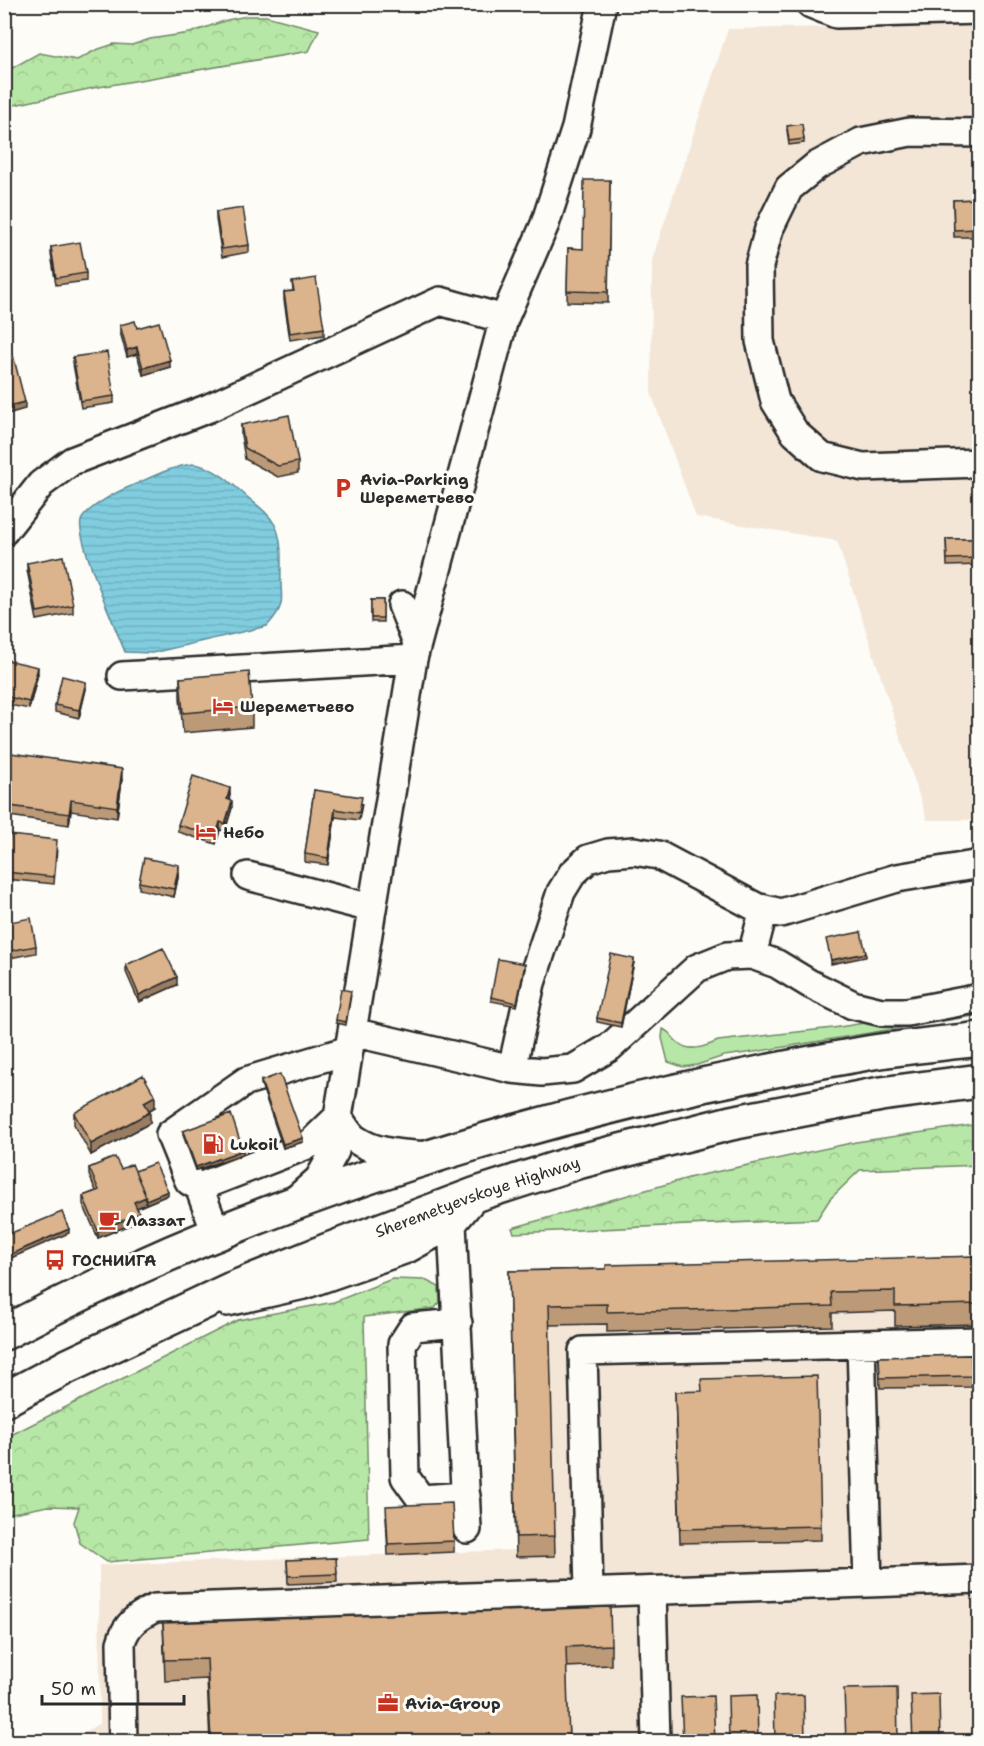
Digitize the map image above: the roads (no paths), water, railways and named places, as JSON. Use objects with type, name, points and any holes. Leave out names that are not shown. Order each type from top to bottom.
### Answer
[{"type":"main road","points":[[12,1324],[216,1233],[431,1156],[560,1118],[713,1083],[864,1054],[980,1039]]},
{"type":"main road","name":"Sheremetyevskoye Highway","points":[[4,1400],[68,1366],[232,1289],[477,1194],[577,1162],[731,1123],[881,1094],[980,1081]]},
{"type":"street","points":[[287,1207],[319,1179],[335,1151],[338,1117],[371,908],[415,651],[504,319],[545,224],[576,128],[602,4]]},
{"type":"street","points":[[812,4],[836,14],[980,10]]},
{"type":"street","points":[[980,133],[910,132],[861,142],[816,166],[789,188],[769,229],[759,266],[760,341],[775,401],[795,433],[815,451],[822,457],[863,467],[980,463]]},
{"type":"street","points":[[4,531],[40,484],[72,461],[209,408],[440,301],[504,319]]},
{"type":"street","points":[[402,605],[415,651]]},
{"type":"street","points":[[122,676],[415,651]]},
{"type":"street","points":[[512,1069],[531,983],[561,892],[572,874],[588,859],[608,853],[634,851],[658,855],[756,907],[781,913],[897,878],[980,864]]},
{"type":"street","points":[[248,876],[371,908]]},
{"type":"street","points":[[752,955],[764,909]]},
{"type":"street","points":[[216,1233],[199,1187],[189,1181],[170,1134],[246,1081],[351,1041],[512,1069],[542,1072],[573,1069],[610,1047],[697,968],[727,956],[752,955],[777,964],[810,984],[853,1005],[882,1012],[907,1012],[980,998]]},
{"type":"street","points":[[338,1117],[354,1138],[373,1148],[397,1154],[431,1156]]},
{"type":"street","points":[[199,1187],[310,1144],[338,1117]]},
{"type":"street","points":[[182,1312],[304,1285],[407,1249],[452,1224],[477,1194]]},
{"type":"street","points":[[452,1224],[467,1529]]},
{"type":"street","points":[[458,1323],[413,1328],[402,1344],[405,1478],[421,1499],[466,1496]]},
{"type":"street","points":[[589,1592],[582,1351],[980,1341]]},
{"type":"street","points":[[861,1344],[868,1583]]},
{"type":"street","points":[[123,1742],[121,1643],[124,1630],[131,1622],[155,1608],[980,1580]]},
{"type":"street","points":[[652,1591],[656,1742]]},
{"type":"water","points":[[194,464],[216,472],[228,480],[265,512],[275,525],[280,539],[281,554],[282,599],[279,610],[267,626],[152,653],[125,652],[90,564],[84,546],[81,521],[88,511],[117,493],[153,476]]},
{"type":"place","name":"Avia-Parking Шереметьево","points":[[343,488]]},
{"type":"place","name":"Шереметьево","points":[[223,706]]},
{"type":"place","name":"Небо","points":[[206,832]]},
{"type":"place","name":"Lukoil","points":[[213,1144]]},
{"type":"place","name":"Лаззат","points":[[109,1220]]},
{"type":"place","name":"ГОСНИИГА","points":[[55,1260]]},
{"type":"place","name":"Avia-Group","points":[[388,1703]]}]
